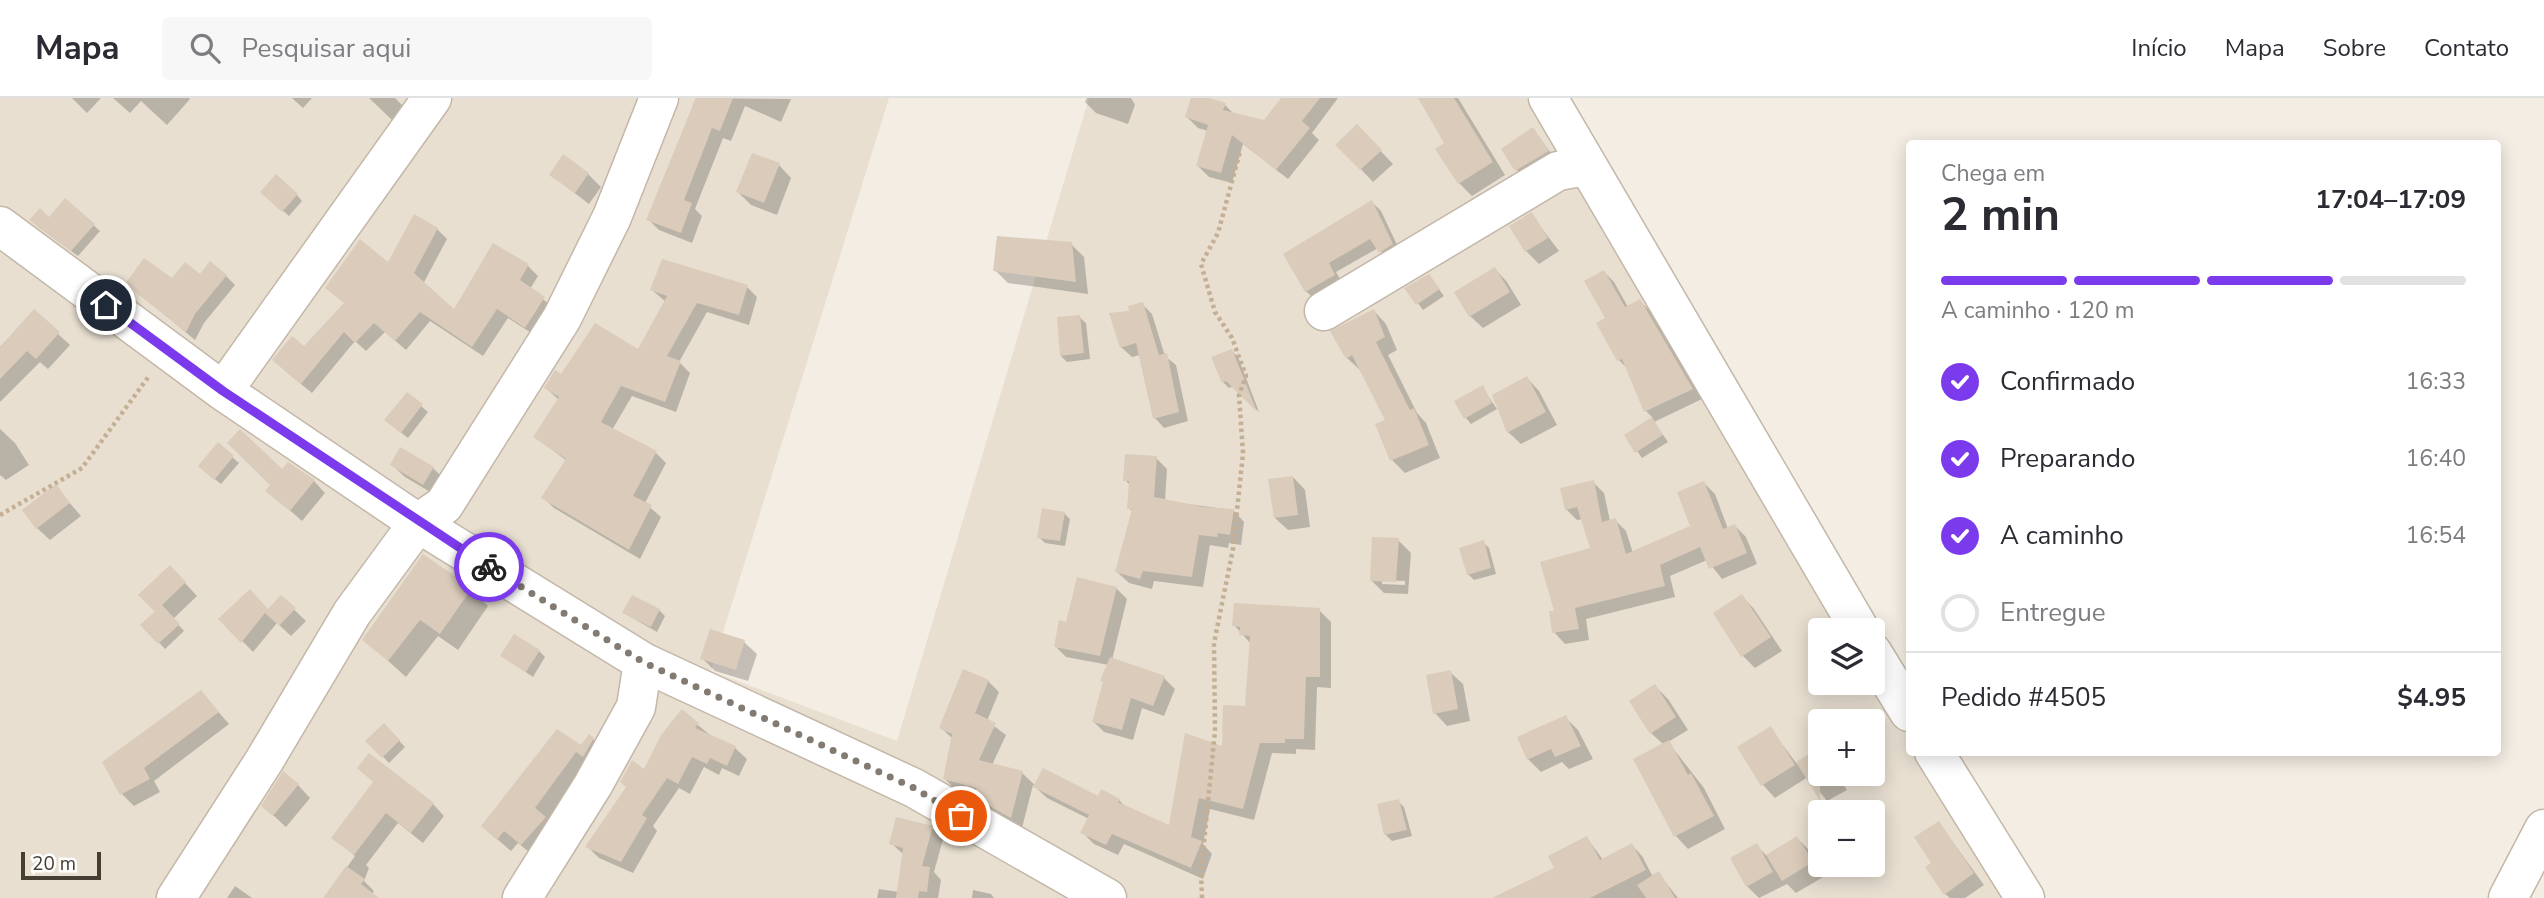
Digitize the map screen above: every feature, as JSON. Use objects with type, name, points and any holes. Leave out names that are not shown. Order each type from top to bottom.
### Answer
[{"type":"street","points":[[223,391],[432,98]]},
{"type":"street","points":[[176,898],[264,761],[352,613],[418,523],[444,505],[562,318],[612,217],[659,98]]},
{"type":"street","points":[[1548,98],[1853,618]]},
{"type":"street","points":[[1324,311],[1558,171],[1586,166]]},
{"type":"street","points":[[0,226],[223,391],[418,523],[643,662],[914,788],[1107,898]]},
{"type":"street","points":[[522,898],[593,785],[636,707],[643,662]]},
{"type":"street","points":[[1885,673],[1906,707]]},
{"type":"street","points":[[1936,756],[2025,898]]},
{"type":"street","points":[[2508,898],[2544,829]]},
{"type":"path","points":[[1202,898],[1214,731],[1214,643],[1233,549],[1243,453],[1239,395],[1246,376],[1232,338],[1215,312],[1201,264],[1218,233],[1240,152]]},
{"type":"path","points":[[0,516],[82,468],[168,350]]},
{"type":"shaded area","points":[[0,98],[889,98],[711,671],[897,741],[1089,98],[1526,98],[1847,618],[1808,618],[1808,695],[1885,695],[1906,717],[1906,756],[1931,756],[2019,898],[0,898]]},
{"type":"building","points":[[696,98],[733,98],[720,131],[712,128],[684,200],[692,203],[681,233],[646,220]]},
{"type":"building","points":[[1191,98],[1210,98],[1226,103],[1223,110],[1264,120],[1281,98],[1320,98],[1302,121],[1310,128],[1276,170],[1232,135],[1221,173],[1196,166],[1208,125],[1185,117]]},
{"type":"building","points":[[1418,98],[1454,98],[1493,162],[1458,184],[1435,149],[1444,143]]},
{"type":"building","points":[[1357,124],[1382,150],[1360,170],[1335,145]]},
{"type":"building","points":[[1533,127],[1549,151],[1515,171],[1501,149]]},
{"type":"building","points":[[752,153],[780,163],[764,203],[736,192]]},
{"type":"building","points":[[563,154],[589,173],[575,193],[549,175]]},
{"type":"building","points":[[276,174],[298,194],[282,212],[260,192]]},
{"type":"building","points":[[65,198],[95,224],[71,251],[29,220],[40,208],[49,217]]},
{"type":"building","points":[[1372,200],[1393,244],[1379,253],[1370,239],[1329,263],[1335,275],[1305,292],[1283,254]]},
{"type":"building","points":[[1532,212],[1548,238],[1525,252],[1509,226]]},
{"type":"building","points":[[414,214],[438,228],[414,273],[454,309],[493,243],[529,264],[520,280],[545,297],[525,328],[497,309],[472,347],[420,312],[395,341],[374,323],[355,343],[344,332],[301,384],[272,360],[292,336],[304,346],[344,303],[325,288],[360,239],[388,262]]},
{"type":"building","points":[[997,236],[1072,242],[1076,282],[993,271]]},
{"type":"building","points":[[144,258],[172,278],[185,262],[200,274],[210,261],[227,275],[195,314],[186,332],[125,284]]},
{"type":"building","points":[[662,259],[748,285],[739,315],[697,303],[667,356],[681,361],[665,402],[621,386],[601,422],[657,451],[633,496],[652,505],[629,550],[541,498],[566,459],[533,437],[559,397],[544,388],[555,370],[561,374],[595,323],[638,349],[667,296],[650,290]]},
{"type":"building","points":[[1495,267],[1510,292],[1469,317],[1454,292]]},
{"type":"building","points":[[1604,270],[1625,307],[1640,299],[1693,389],[1644,412],[1622,359],[1617,361],[1596,323],[1605,318],[1584,281]]},
{"type":"building","points":[[1429,274],[1440,289],[1416,305],[1404,288]]},
{"type":"building","points":[[1143,302],[1159,355],[1167,353],[1179,412],[1153,419],[1136,343],[1120,348],[1109,313],[1129,311],[1128,306]]},
{"type":"building","points":[[34,309],[60,332],[36,359],[27,351],[0,379],[0,347]]},
{"type":"building","points":[[1374,309],[1385,337],[1376,342],[1410,410],[1414,408],[1429,445],[1390,461],[1375,424],[1385,420],[1352,355],[1346,359],[1330,331]]},
{"type":"building","points":[[1080,315],[1084,353],[1060,356],[1057,317]]},
{"type":"building","points":[[1232,349],[1257,412],[1226,381],[1222,383],[1211,357]]},
{"type":"building","points":[[1527,376],[1546,412],[1507,433],[1492,395]]},
{"type":"building","points":[[1483,385],[1492,403],[1464,419],[1454,401]]},
{"type":"building","points":[[407,392],[423,404],[401,433],[384,420]]},
{"type":"building","points":[[1652,417],[1663,435],[1635,453],[1624,435]]},
{"type":"building","points":[[240,429],[282,469],[288,462],[315,480],[290,511],[265,491],[270,485],[227,443]]},
{"type":"building","points":[[218,442],[234,456],[214,480],[198,466]]},
{"type":"building","points":[[400,447],[434,467],[423,485],[390,465]]},
{"type":"building","points":[[1125,454],[1157,456],[1154,497],[1204,507],[1234,509],[1230,535],[1199,535],[1192,577],[1143,571],[1140,579],[1115,572],[1132,509],[1127,509],[1129,481],[1123,481]]},
{"type":"building","points":[[1293,476],[1298,515],[1274,518],[1268,479]]},
{"type":"building","points":[[1594,480],[1602,522],[1616,518],[1626,554],[1690,526],[1677,492],[1704,481],[1723,529],[1735,524],[1747,553],[1709,569],[1700,547],[1660,565],[1665,586],[1575,608],[1579,629],[1552,633],[1549,611],[1554,611],[1540,562],[1590,548],[1577,507],[1565,510],[1560,488]]},
{"type":"building","points":[[56,484],[70,503],[36,529],[22,510]]},
{"type":"building","points":[[1042,508],[1065,512],[1060,541],[1037,538]]},
{"type":"building","points":[[1372,537],[1399,538],[1396,582],[1370,581]]},
{"type":"building","points":[[1484,540],[1491,568],[1467,575],[1459,548]]},
{"type":"building","points":[[423,554],[472,588],[440,634],[420,620],[388,661],[362,640]]},
{"type":"building","points":[[170,565],[186,582],[155,612],[138,595]]},
{"type":"building","points":[[1077,577],[1117,587],[1100,656],[1054,647],[1059,620],[1066,622]]},
{"type":"building","points":[[250,589],[268,609],[281,595],[296,608],[279,626],[265,613],[241,643],[218,619]]},
{"type":"building","points":[[1742,594],[1771,637],[1741,657],[1713,613]]},
{"type":"building","points":[[632,595],[660,609],[651,627],[622,613]]},
{"type":"building","points":[[1234,603],[1320,608],[1320,677],[1306,677],[1304,739],[1285,739],[1285,743],[1260,743],[1243,809],[1199,798],[1191,837],[1202,841],[1191,868],[1112,834],[1106,845],[1080,833],[1089,815],[1033,787],[1043,768],[1098,796],[1101,789],[1120,799],[1118,802],[1169,825],[1185,733],[1222,746],[1223,705],[1245,706],[1250,636],[1239,635],[1240,627],[1232,626]]},
{"type":"building","points":[[162,605],[180,624],[158,644],[140,625]]},
{"type":"building","points":[[710,629],[745,640],[736,670],[700,659]]},
{"type":"building","points":[[514,634],[540,650],[526,672],[500,656]]},
{"type":"building","points":[[1110,657],[1165,676],[1153,706],[1131,698],[1122,730],[1092,722],[1103,682],[1100,681]]},
{"type":"building","points":[[963,669],[989,680],[975,713],[996,723],[979,760],[1023,771],[1011,818],[977,799],[976,788],[943,779],[952,734],[939,728]]},
{"type":"building","points":[[1451,670],[1458,709],[1433,714],[1426,675]]},
{"type":"building","points":[[1655,684],[1676,717],[1650,734],[1629,701]]},
{"type":"building","points":[[201,690],[219,712],[144,768],[150,779],[120,795],[102,762]]},
{"type":"building","points":[[682,709],[699,723],[695,728],[736,746],[727,766],[710,758],[707,764],[692,757],[678,784],[667,778],[642,815],[647,818],[621,862],[585,847],[626,787],[620,782],[632,760],[644,769],[661,735]]},
{"type":"building","points":[[1566,715],[1581,746],[1555,757],[1551,749],[1527,760],[1517,737]]},
{"type":"building","points":[[384,723],[400,740],[382,758],[365,741]]},
{"type":"building","points":[[1771,726],[1795,765],[1761,786],[1737,747]]},
{"type":"building","points":[[557,729],[581,745],[589,734],[594,738],[583,757],[576,752],[535,808],[546,817],[521,845],[504,831],[497,840],[481,826]]},
{"type":"building","points":[[1669,740],[1688,775],[1691,773],[1714,816],[1674,837],[1633,759]]},
{"type":"building","points":[[369,753],[434,803],[411,833],[386,813],[354,855],[331,838],[373,782],[357,768]]},
{"type":"building","points":[[1808,754],[1808,782],[1796,762]]},
{"type":"building","points":[[283,771],[299,784],[273,816],[261,806]]},
{"type":"building","points":[[1811,786],[1820,786],[1819,800]]},
{"type":"building","points":[[1399,799],[1407,830],[1384,835],[1377,804]]},
{"type":"building","points":[[896,817],[933,826],[922,866],[930,867],[927,892],[919,891],[918,898],[896,898],[903,848],[889,844]]},
{"type":"building","points":[[1939,821],[1974,873],[1944,895],[1925,867],[1931,863],[1914,837]]},
{"type":"building","points":[[1587,836],[1600,860],[1632,843],[1646,870],[1590,898],[1492,898],[1554,868],[1548,856]]},
{"type":"building","points":[[1797,836],[1808,854],[1808,865],[1782,881],[1766,855]]},
{"type":"building","points":[[1757,843],[1773,872],[1746,887],[1730,858]]},
{"type":"building","points":[[346,866],[365,879],[361,884],[379,898],[323,898]]},
{"type":"building","points":[[1659,871],[1675,898],[1646,898],[1637,885]]},
{"type":"way so far","points":[[489,567],[643,662],[914,788],[961,816]]},
{"type":"route","points":[[106,305],[223,391],[418,523],[489,567]]}]
